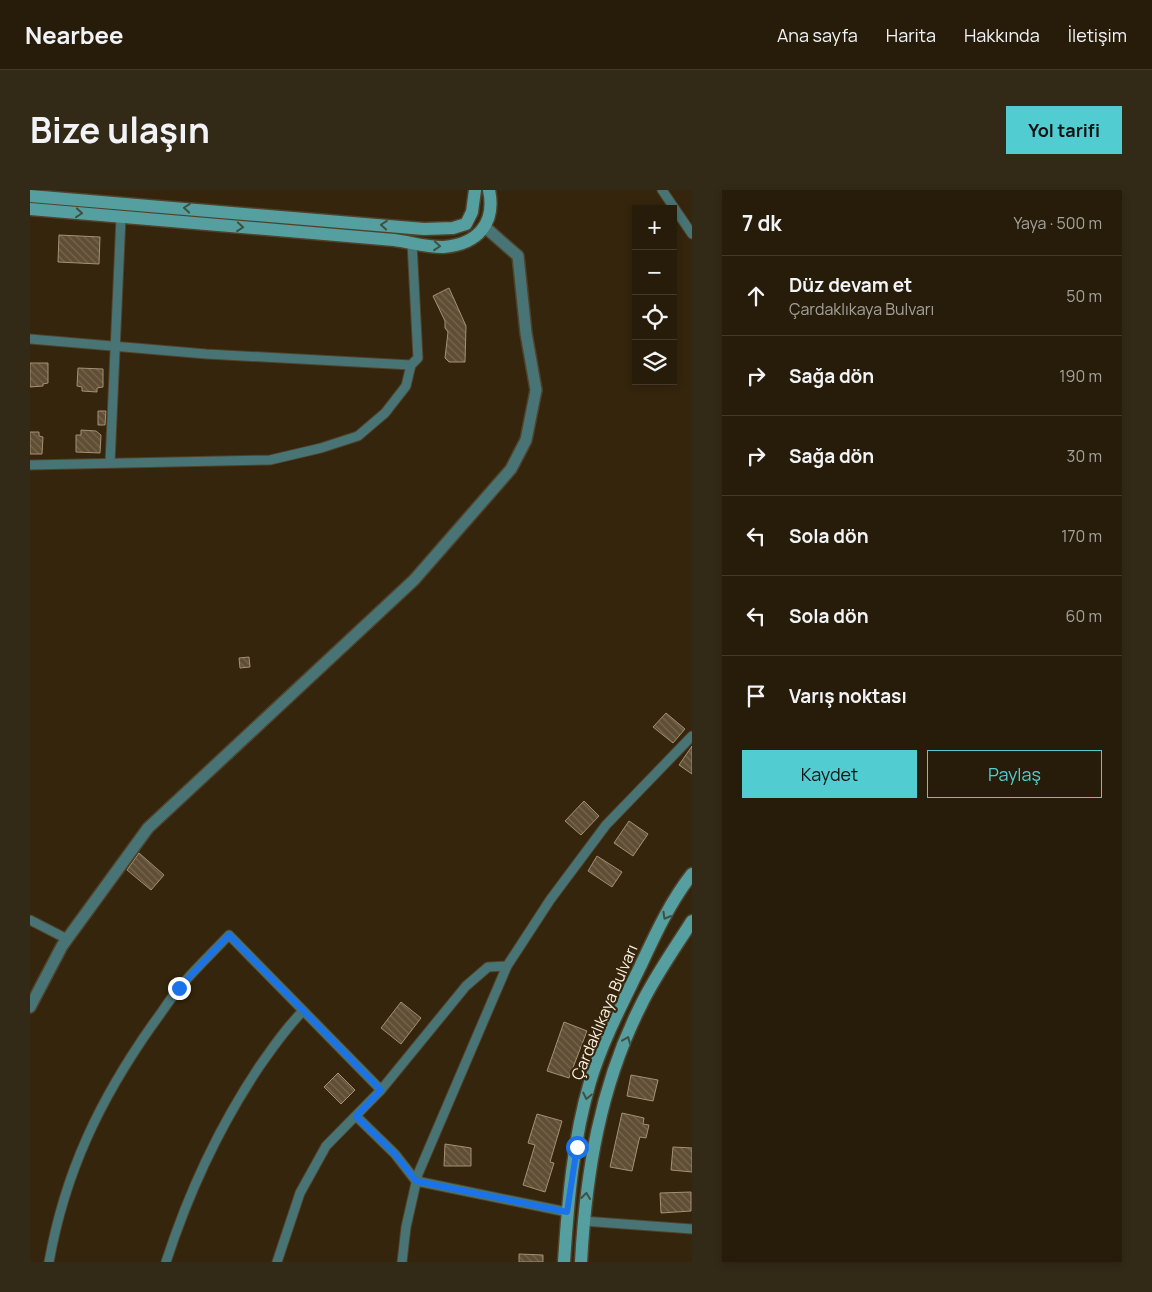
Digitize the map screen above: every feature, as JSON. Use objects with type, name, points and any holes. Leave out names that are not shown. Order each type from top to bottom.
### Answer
[{"type":"main road","points":[[30,196],[424,229],[453,228],[466,224],[474,205],[475,190]]},
{"type":"main road","points":[[30,208],[444,247],[464,242],[478,235],[485,227],[491,212],[489,190]]},
{"type":"main road","name":"Çardaklıkaya Bulvarı","points":[[564,1262],[567,1212],[590,1082],[612,1026],[658,930],[692,874]]},
{"type":"main road","name":"Çardaklıkaya Bulvarı","points":[[581,1262],[583,1221],[589,1169],[602,1102],[641,1005],[692,920]]},
{"type":"street","points":[[662,190],[692,234]]},
{"type":"street","points":[[110,463],[121,216]]},
{"type":"street","points":[[30,1007],[67,939],[148,828],[414,580],[511,469],[526,440],[536,390],[526,333],[518,256],[485,227]]},
{"type":"street","points":[[30,465],[270,460],[321,448],[358,436],[386,413],[406,386],[411,365],[418,358],[412,243]]},
{"type":"street","points":[[30,340],[206,354],[411,365]]},
{"type":"street","points":[[402,1262],[406,1227],[416,1181],[454,1085],[507,966],[550,900],[606,825],[692,736]]},
{"type":"street","points":[[30,920],[67,939]]},
{"type":"street","points":[[49,1262],[57,1218],[74,1167],[123,1066],[179,988],[229,935],[381,1090]]},
{"type":"street","points":[[277,1262],[300,1193],[326,1146],[381,1090],[466,986],[488,968],[507,966]]},
{"type":"street","points":[[166,1262],[183,1209],[236,1102],[286,1027],[303,1011]]},
{"type":"street","points":[[356,1116],[395,1154],[416,1181],[567,1212]]},
{"type":"street","points":[[583,1221],[692,1229]]},
{"type":"building","points":[[59,235],[100,237],[99,264],[58,262]]},
{"type":"building","points":[[449,288],[466,326],[465,362],[449,362],[445,358],[448,332],[433,296]]},
{"type":"building","points":[[30,363],[48,363],[48,383],[43,384],[43,386],[30,387]]},
{"type":"building","points":[[78,368],[103,369],[103,387],[97,388],[97,392],[82,391],[82,387],[77,386]]},
{"type":"building","points":[[98,411],[106,411],[105,425],[98,425]]},
{"type":"building","points":[[81,430],[96,431],[101,435],[100,453],[76,452],[76,435],[81,435]]},
{"type":"building","points":[[30,432],[39,432],[39,436],[43,437],[42,454],[30,454]]},
{"type":"building","points":[[249,657],[250,667],[240,668],[239,658]]},
{"type":"building","points":[[666,713],[685,729],[673,743],[653,727]]},
{"type":"building","points":[[692,746],[692,774],[679,765]]},
{"type":"building","points":[[584,801],[599,816],[581,835],[565,821]]},
{"type":"building","points":[[629,821],[648,834],[633,856],[614,843]]},
{"type":"building","points":[[139,853],[164,875],[151,890],[127,870]]},
{"type":"building","points":[[597,856],[622,872],[612,887],[588,871]]},
{"type":"building","points":[[401,1002],[421,1018],[401,1044],[381,1028]]},
{"type":"building","points":[[564,1022],[587,1031],[569,1078],[547,1071]]},
{"type":"building","points":[[338,1073],[355,1090],[341,1104],[324,1087]]},
{"type":"building","points":[[631,1075],[658,1080],[653,1101],[627,1096]]},
{"type":"building","points":[[622,1113],[644,1118],[643,1124],[649,1125],[646,1138],[640,1137],[632,1171],[610,1167]]},
{"type":"building","points":[[537,1114],[562,1121],[550,1162],[554,1163],[545,1192],[523,1185],[535,1145],[528,1143]]},
{"type":"building","points":[[445,1144],[471,1148],[471,1166],[444,1166]]},
{"type":"building","points":[[673,1147],[692,1148],[692,1172],[671,1170]]},
{"type":"building","points":[[691,1192],[691,1211],[661,1213],[660,1193]]},
{"type":"building","points":[[519,1254],[543,1255],[543,1262],[519,1262]]},
{"type":"route","points":[[179,988],[229,935],[381,1090],[356,1116],[395,1154],[416,1181],[567,1212],[577,1147]]}]
